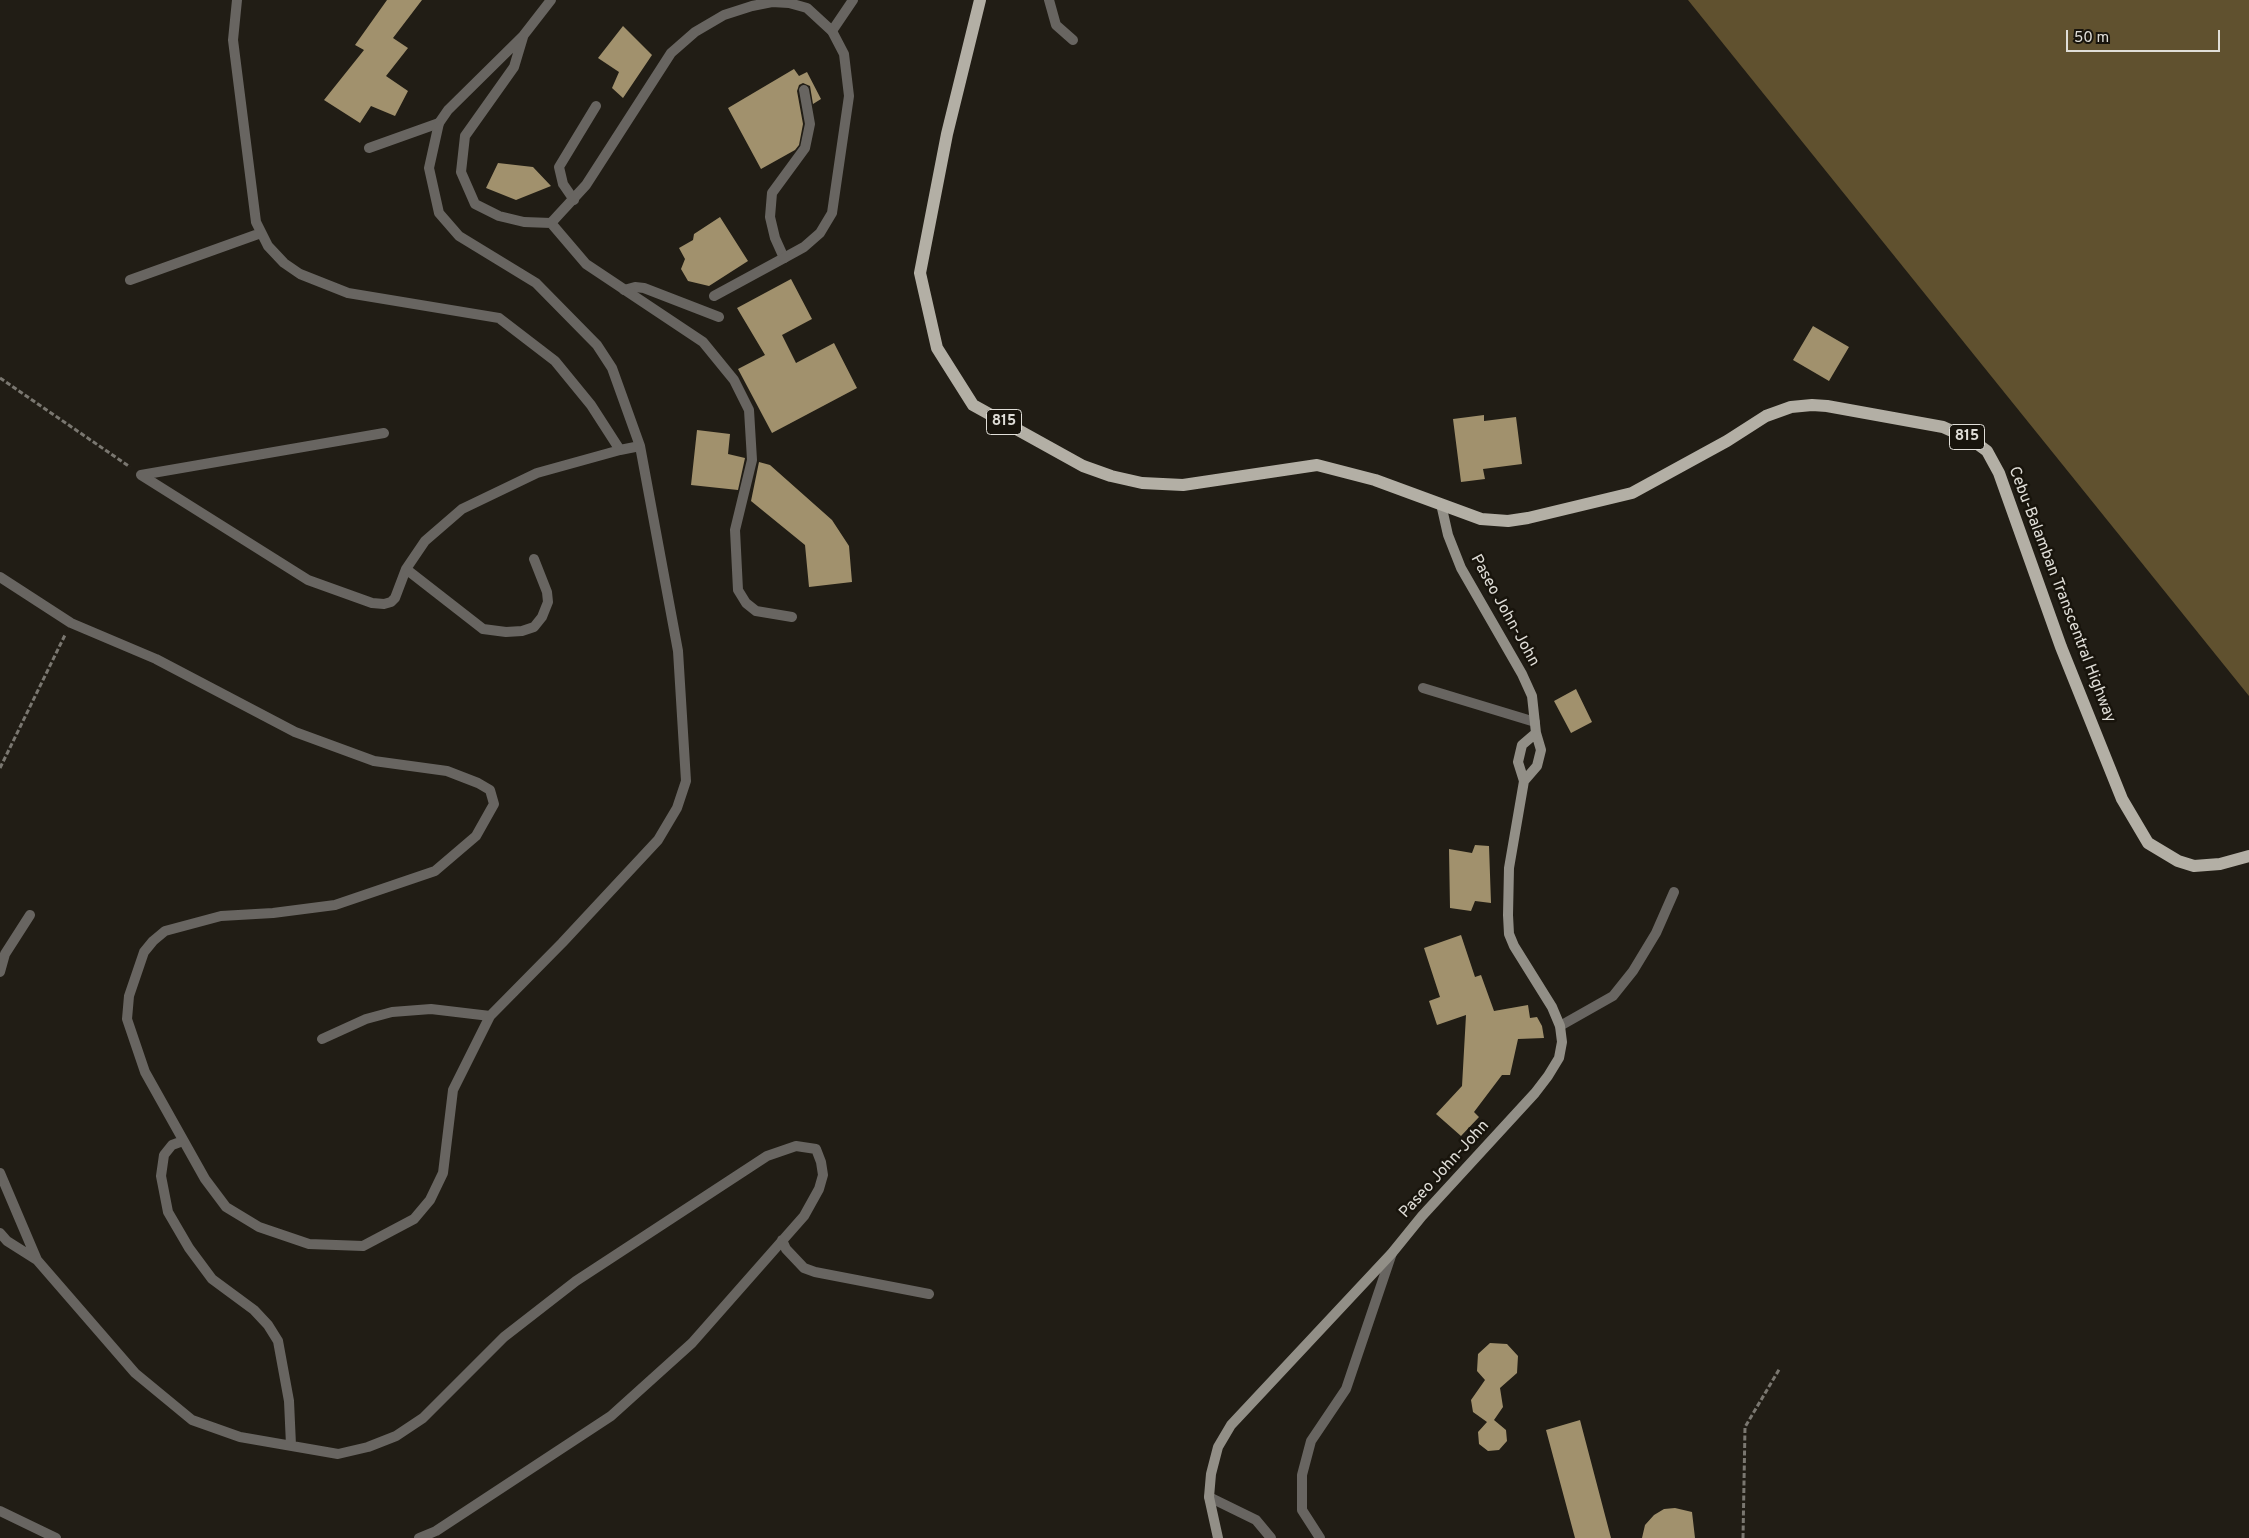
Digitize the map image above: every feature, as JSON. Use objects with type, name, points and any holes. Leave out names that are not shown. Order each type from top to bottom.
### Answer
[{"type":"main road","name":"Cebu-Balamban Transcentral Highway","points":[[980,0],[947,134],[920,273],[937,348],[973,405],[1083,466],[1111,476],[1142,483],[1183,485],[1317,465],[1376,480],[1481,518],[1508,521],[1632,493],[1727,441],[1766,416],[1791,407],[1827,406],[1943,427],[1972,440],[1987,451],[1999,473],[2064,656],[2122,799],[2144,837],[2160,851],[2194,866],[2220,864],[2249,856]]},
{"type":"street","points":[[237,0],[233,40],[256,222],[268,246],[284,263],[300,274],[348,293],[499,318],[555,360],[591,405],[620,450]]},
{"type":"street","points":[[0,577],[71,623],[156,660],[295,732],[374,761],[447,771],[478,783],[490,790],[494,804],[476,836],[435,871],[335,905],[273,913],[221,916],[165,931],[153,940],[144,952],[129,996],[127,1019],[146,1072],[205,1178],[226,1206],[259,1227],[308,1244],[363,1246],[414,1219],[430,1200],[443,1173],[454,1090],[490,1016],[562,943],[658,840],[677,808],[686,782],[678,651],[640,446],[612,368],[597,345],[536,283],[459,236],[440,212],[429,168],[440,123],[448,110],[523,36],[551,0]]},
{"type":"street","points":[[832,31],[853,0]]},
{"type":"street","points":[[1049,0],[1056,25],[1073,40]]},
{"type":"street","points":[[523,36],[514,67],[465,136],[461,172],[475,204],[508,218],[524,222],[551,223],[586,185],[671,54],[695,32],[724,15],[772,2],[789,3],[807,8],[832,31],[844,54],[849,96],[832,213],[815,238],[804,247],[714,296]]},
{"type":"street","points":[[784,258],[774,238],[770,217],[772,193],[806,148],[810,124],[804,90]]},
{"type":"street","points":[[574,200],[563,184],[559,167],[596,106]]},
{"type":"street","points":[[369,148],[440,123]]},
{"type":"street","points":[[551,223],[586,264],[703,342],[734,380],[749,410],[752,460],[735,530],[738,590],[746,603],[756,611],[792,617]]},
{"type":"street","points":[[130,280],[261,232]]},
{"type":"street","points":[[624,290],[635,287],[644,288],[719,318]]},
{"type":"street","points":[[141,475],[384,433]]},
{"type":"street","points":[[141,475],[308,580],[372,603],[384,604],[391,602],[395,598],[406,569],[425,541],[462,509],[536,473],[640,446]]},
{"type":"street","name":"Paseo John-John","points":[[1441,504],[1448,535],[1461,568],[1532,696],[1536,733],[1541,750],[1537,766],[1524,781]]},
{"type":"street","points":[[406,569],[482,629],[522,632],[534,626],[542,617],[548,602],[547,592],[534,559]]},
{"type":"street","points":[[1423,688],[1535,722]]},
{"type":"street","name":"Paseo John-John","points":[[1218,1538],[1209,1497],[1211,1474],[1218,1447],[1231,1425],[1392,1253],[1422,1216],[1548,1076],[1558,1058],[1562,1042],[1560,1026],[1552,1007],[1523,963],[1509,934],[1508,876],[1524,781],[1518,762],[1522,745],[1536,733]]},
{"type":"street","points":[[1560,1026],[1613,996],[1633,971],[1656,933],[1674,892]]},
{"type":"street","points":[[0,972],[5,954],[30,915]]},
{"type":"street","points":[[322,1039],[366,1019],[392,1012],[431,1008],[490,1016]]},
{"type":"street","points":[[183,1141],[172,1145],[164,1155],[161,1176],[168,1212],[189,1248],[212,1280],[254,1310],[278,1341],[289,1401],[291,1446]]},
{"type":"street","points":[[0,1233],[7,1241],[37,1260],[135,1373],[192,1420],[240,1437],[338,1454],[368,1447],[396,1436],[423,1418],[504,1337],[576,1280],[767,1156],[796,1146],[816,1149],[822,1162],[823,1176],[819,1190],[804,1216],[692,1343],[611,1416],[436,1531],[418,1538]]},
{"type":"street","points":[[0,1173],[37,1260]]},
{"type":"street","points":[[782,1240],[786,1249],[804,1268],[815,1272],[929,1294]]},
{"type":"street","points":[[1320,1538],[1302,1510],[1302,1475],[1311,1441],[1346,1389],[1392,1253]]},
{"type":"street","points":[[1209,1497],[1256,1520],[1272,1538]]},
{"type":"street","points":[[0,1511],[56,1538]]},
{"type":"path","points":[[0,378],[141,475]]},
{"type":"path","points":[[0,768],[71,623]]},
{"type":"path","points":[[1743,1538],[1745,1427],[1780,1368]]},
{"type":"shaded area","points":[[1688,0],[2249,0],[2249,696]]},
{"type":"building","points":[[387,0],[422,0],[393,38],[408,48],[386,76],[408,91],[395,116],[371,106],[360,123],[324,100],[364,50],[355,45]]},
{"type":"building","points":[[623,26],[652,55],[623,98],[612,88],[619,72],[598,58]]},
{"type":"building","points":[[794,69],[799,76],[807,72],[821,99],[813,104],[810,86],[803,83],[799,85],[797,91],[803,124],[799,145],[795,150],[761,169],[728,108]]},
{"type":"building","points":[[498,163],[533,167],[551,186],[516,200],[486,188]]},
{"type":"building","points":[[720,217],[748,261],[709,286],[688,281],[681,269],[685,259],[679,248],[693,240],[694,234]]},
{"type":"building","points":[[791,279],[812,319],[782,335],[796,363],[834,343],[857,388],[772,433],[738,369],[765,355],[737,308]]},
{"type":"building","points":[[1813,326],[1849,347],[1829,381],[1793,360]]},
{"type":"building","points":[[1484,415],[1484,421],[1516,417],[1522,464],[1483,469],[1485,479],[1461,482],[1453,419]]},
{"type":"building","points":[[697,430],[730,434],[728,454],[745,458],[738,490],[691,485]]},
{"type":"building","points":[[759,462],[770,465],[832,520],[849,546],[852,582],[809,587],[805,545],[751,501]]},
{"type":"building","points":[[1576,689],[1592,722],[1571,733],[1554,701]]},
{"type":"building","points":[[1475,845],[1489,846],[1491,903],[1475,901],[1471,911],[1450,908],[1449,849],[1472,853]]},
{"type":"building","points":[[1461,935],[1475,977],[1481,975],[1494,1011],[1528,1005],[1530,1018],[1537,1017],[1542,1026],[1544,1038],[1518,1039],[1510,1075],[1502,1075],[1474,1112],[1479,1117],[1461,1136],[1436,1114],[1462,1086],[1466,1015],[1437,1025],[1429,1001],[1440,997],[1424,948]]},
{"type":"building","points":[[1490,1343],[1507,1344],[1518,1356],[1517,1373],[1500,1388],[1503,1407],[1494,1420],[1506,1430],[1507,1441],[1499,1450],[1488,1451],[1479,1444],[1478,1432],[1487,1422],[1473,1412],[1471,1400],[1485,1380],[1477,1371],[1478,1354]]},
{"type":"building","points":[[1580,1420],[1611,1538],[1575,1538],[1546,1430]]},
{"type":"building","points":[[1675,1508],[1692,1512],[1695,1538],[1642,1538],[1645,1525],[1654,1515],[1664,1509]]}]
